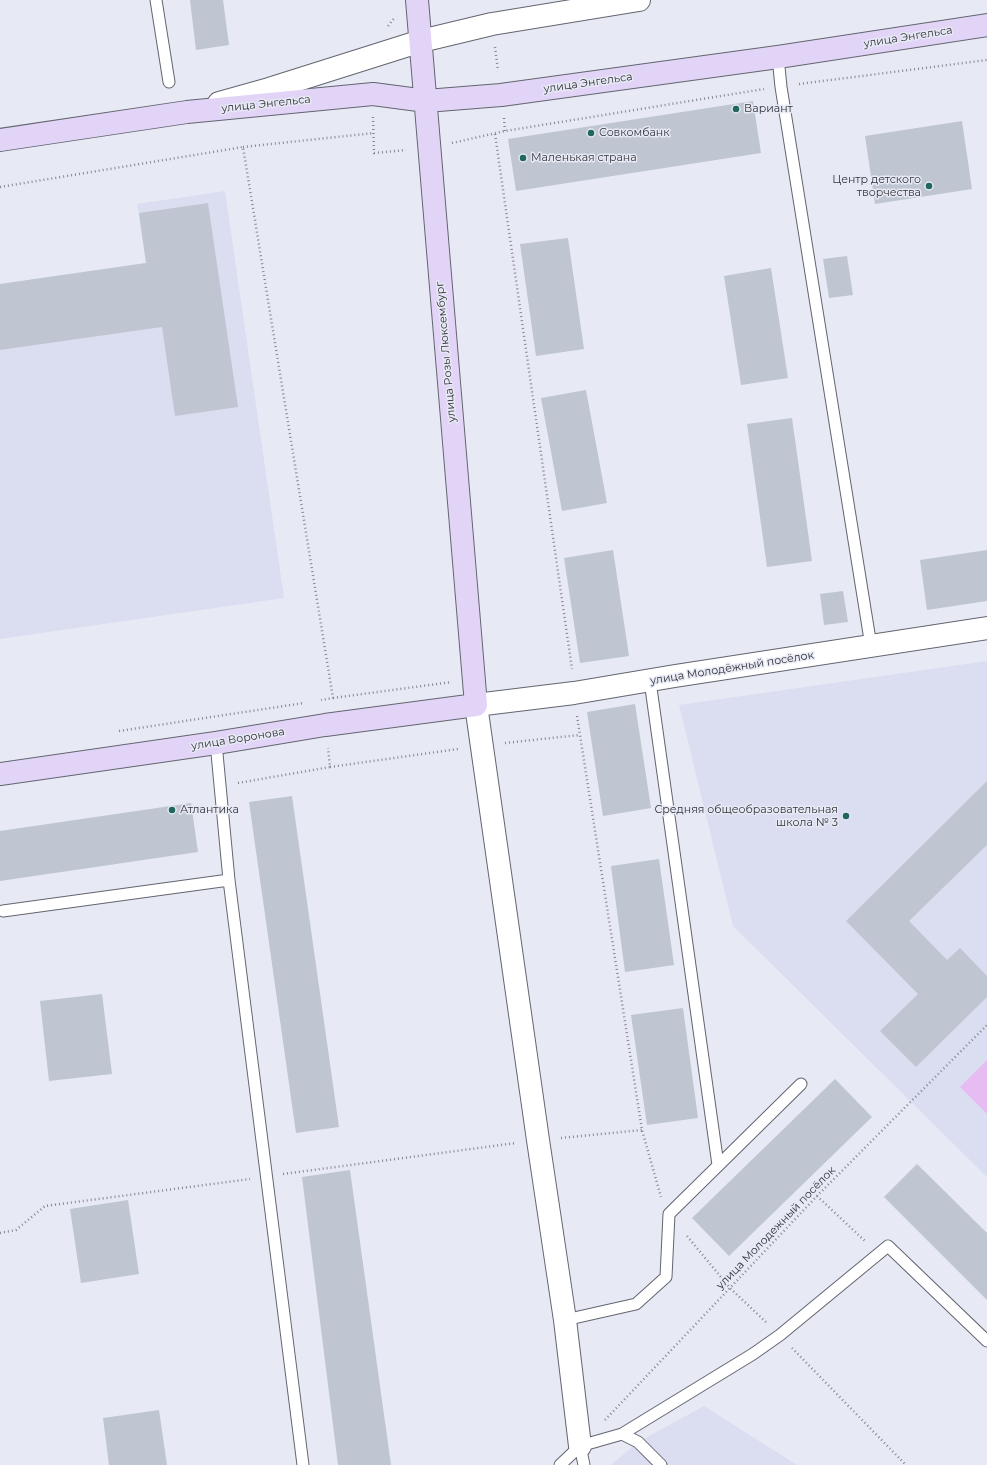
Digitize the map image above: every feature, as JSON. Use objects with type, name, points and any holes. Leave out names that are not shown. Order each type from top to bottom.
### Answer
[{"type":"street","name":"улица Розы Люксембург","points":[[417,0],[426,101],[428,148],[476,705]]},
{"type":"street","name":"улица Энгельса","points":[[187,112],[269,89],[421,41],[492,24],[599,3],[638,0]]},
{"type":"street","name":"улица Энгельса","points":[[0,140],[187,112],[373,94],[426,101],[501,95],[778,57],[987,25]]},
{"type":"street","name":"улица Молодёжный посёлок","points":[[476,705],[574,693],[987,628]]},
{"type":"street","name":"улица Воронова","points":[[0,774],[216,743],[325,725],[476,705]]},
{"type":"street","points":[[476,705],[565,1320],[582,1455]]},
{"type":"lane","points":[[156,0],[169,82]]},
{"type":"lane","points":[[778,57],[781,86],[871,646]]},
{"type":"lane","points":[[650,681],[718,1165]]},
{"type":"lane","points":[[216,743],[229,880],[303,1465]]},
{"type":"lane","points":[[3,911],[229,880]]},
{"type":"lane","points":[[565,1320],[636,1304],[666,1277],[669,1214],[801,1084]]},
{"type":"lane","points":[[560,1465],[622,1434],[746,1358],[780,1335],[888,1246],[987,1341]]},
{"type":"lane","points":[[622,1434],[638,1442],[661,1465]]},
{"type":"path","points":[[492,24],[505,131]]},
{"type":"path","points":[[374,153],[428,148],[505,131],[781,86],[987,60]]},
{"type":"path","points":[[0,187],[242,147],[374,133]]},
{"type":"path","points":[[495,134],[580,735],[642,1130],[661,1200],[669,1214],[730,1288],[780,1335],[906,1465]]},
{"type":"path","points":[[242,147],[333,698]]},
{"type":"path","points":[[330,767],[325,725],[320,700],[474,679]]},
{"type":"path","points":[[117,732],[312,702]]},
{"type":"path","points":[[233,784],[330,767],[481,746],[580,735]]},
{"type":"path","name":"улица Молодежный посёлок","points":[[582,1455],[730,1288],[817,1196],[987,1025]]},
{"type":"path","points":[[280,1167],[281,1175],[538,1140],[642,1130]]},
{"type":"path","points":[[0,1233],[16,1230],[44,1206],[267,1177]]},
{"type":"shaded area","points":[[225,191],[284,598],[0,639],[0,284],[146,263],[137,204]]},
{"type":"shaded area","name":"Средняя общеобразовательная школа № 3","points":[[987,661],[987,1177],[733,926],[679,705]]},
{"type":"shaded area","points":[[987,1060],[987,1114],[960,1087]]},
{"type":"shaded area","points":[[704,1406],[797,1465],[611,1465],[638,1442]]},
{"type":"building","points":[[190,0],[223,0],[229,45],[196,50]]},
{"type":"building","points":[[753,101],[761,153],[516,191],[508,139]]},
{"type":"building","points":[[962,121],[972,189],[875,204],[865,136]]},
{"type":"building","points":[[208,203],[238,407],[175,416],[162,327],[0,350],[0,284],[146,263],[139,213]]},
{"type":"building","points":[[568,238],[584,349],[536,356],[520,244]]},
{"type":"building","points":[[847,256],[853,295],[829,298],[823,259]]},
{"type":"building","points":[[771,268],[788,378],[741,385],[724,276]]},
{"type":"building","points":[[586,390],[607,503],[562,511],[541,398]]},
{"type":"building","points":[[792,418],[812,561],[767,567],[747,424]]},
{"type":"building","points":[[613,550],[629,656],[580,663],[564,558]]},
{"type":"building","points":[[987,550],[987,601],[927,610],[920,560]]},
{"type":"building","points":[[843,591],[848,622],[824,625],[820,594]]},
{"type":"building","points":[[635,704],[651,808],[603,816],[587,712]]},
{"type":"building","points":[[987,781],[987,845],[909,921],[947,960],[960,948],[987,976],[987,997],[916,1067],[880,1031],[918,994],[846,921]]},
{"type":"building","points":[[292,796],[339,1127],[296,1133],[249,802]]},
{"type":"building","points":[[191,803],[198,852],[0,881],[0,831]]},
{"type":"building","points":[[659,859],[674,965],[625,972],[611,866]]},
{"type":"building","points":[[102,994],[112,1074],[49,1081],[40,1001]]},
{"type":"building","points":[[683,1008],[698,1118],[647,1125],[631,1015]]},
{"type":"building","points":[[835,1079],[872,1117],[729,1256],[692,1218]]},
{"type":"building","points":[[917,1164],[987,1233],[987,1300],[884,1197]]},
{"type":"building","points":[[350,1170],[391,1465],[338,1465],[302,1177]]},
{"type":"building","points":[[128,1200],[139,1274],[81,1283],[70,1209]]},
{"type":"building","points":[[159,1410],[167,1465],[109,1465],[103,1418]]},
{"type":"place","name":"Вариант","points":[[736,109]]},
{"type":"place","name":"Совкомбанк","points":[[591,133]]},
{"type":"place","name":"Маленькая страна","points":[[523,158]]},
{"type":"place","name":"Центр детского творчества","points":[[929,186]]},
{"type":"place","name":"Атлантика","points":[[172,810]]},
{"type":"place","name":"Средняя общеобразовательная школа № 3","points":[[846,816]]}]
